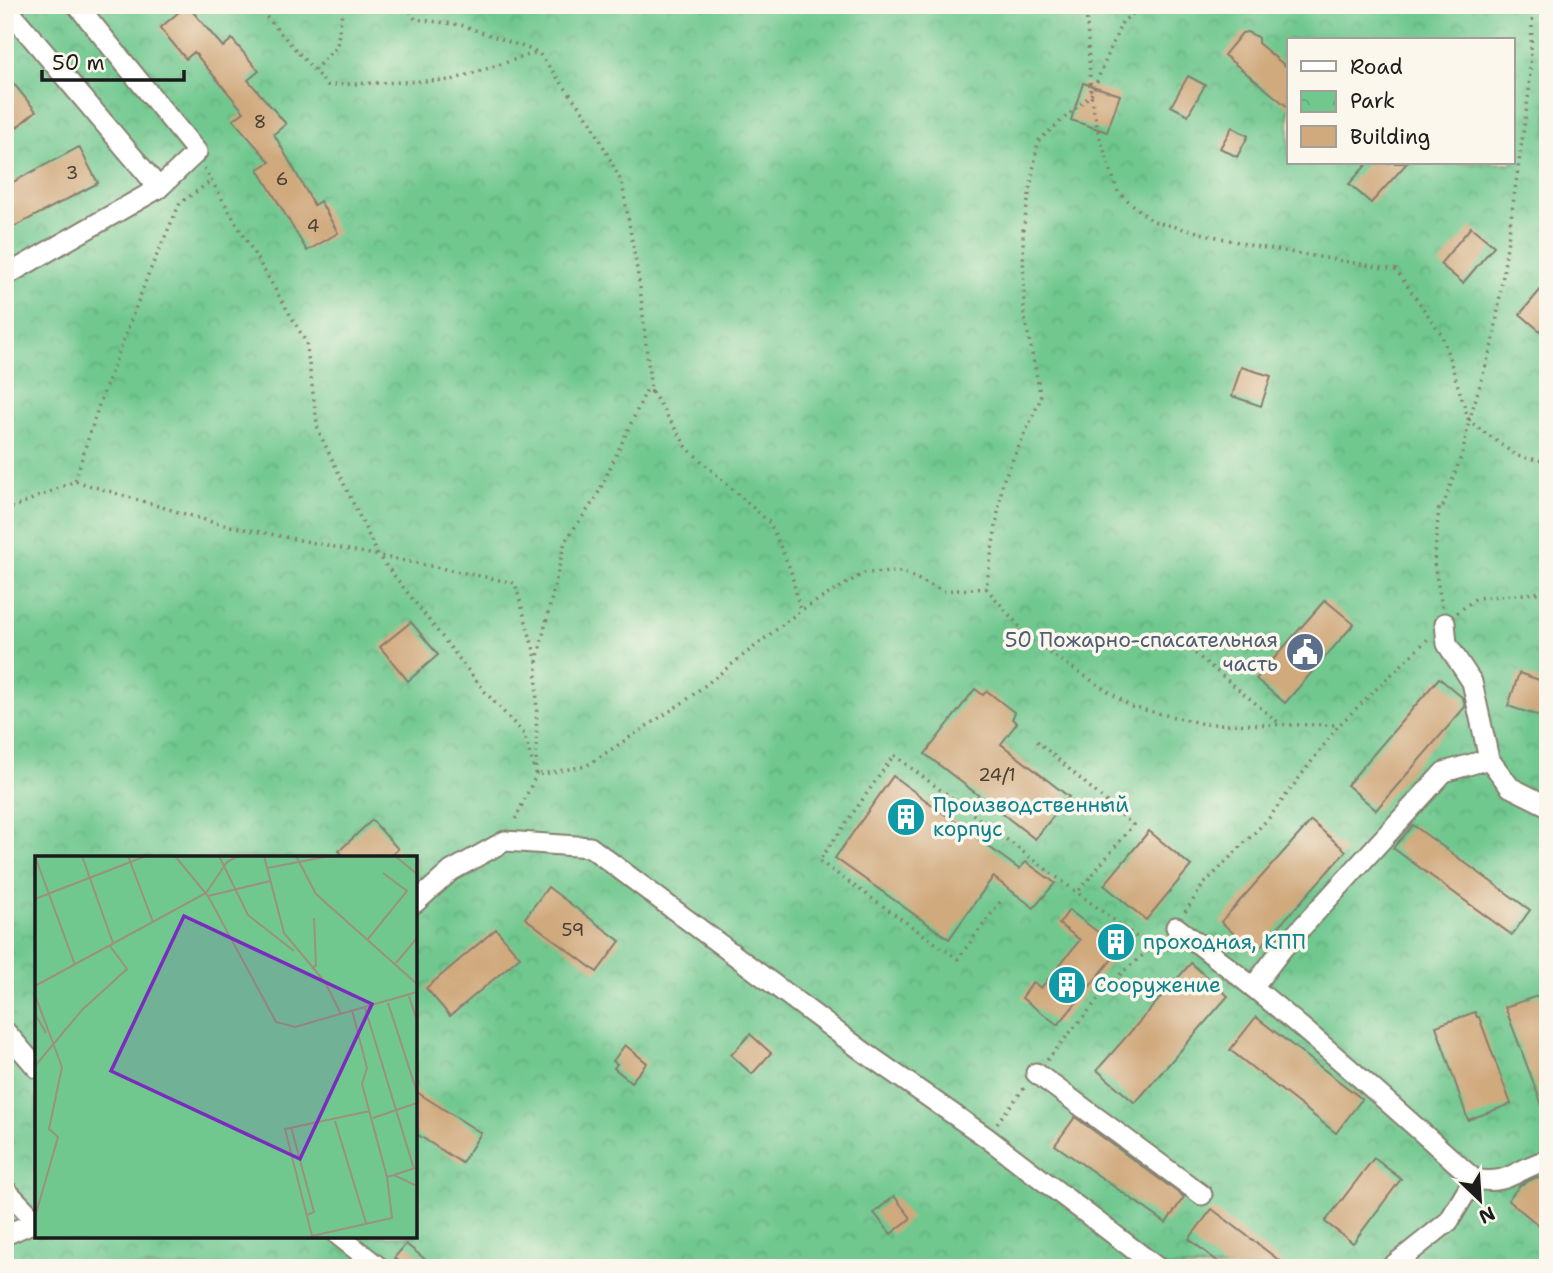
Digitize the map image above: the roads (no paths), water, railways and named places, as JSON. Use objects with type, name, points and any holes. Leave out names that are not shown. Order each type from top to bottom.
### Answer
[{"type":"street","points":[[5,276],[159,188],[197,152],[77,5]]},
{"type":"street","points":[[5,6],[159,188]]},
{"type":"street","points":[[1445,623],[1447,643],[1472,682],[1489,759],[1510,787],[1548,806]]},
{"type":"street","points":[[1253,987],[1283,948],[1444,772],[1489,759]]},
{"type":"street","points":[[416,902],[451,871],[505,841],[590,847],[864,1052],[986,1137],[1158,1268]]},
{"type":"street","points":[[1176,927],[1324,1046],[1474,1179],[1491,1182],[1510,1178],[1533,1164],[1548,1160]]},
{"type":"street","points":[[5,1031],[35,1066]]},
{"type":"street","points":[[1036,1073],[1202,1195]]},
{"type":"street","points":[[1390,1268],[1449,1220],[1474,1179]]},
{"type":"street","points":[[5,1189],[35,1219]]},
{"type":"street","points":[[5,1235],[35,1222]]},
{"type":"street","points":[[342,1238],[380,1268]]},
{"type":"place","name":"50 Пожарно-спасательная часть","points":[[1305,652]]},
{"type":"place","name":"Производственный корпус","points":[[906,817]]},
{"type":"place","name":"проходная, КПП","points":[[1116,942]]},
{"type":"place","name":"Сооружение","points":[[1067,985]]}]
